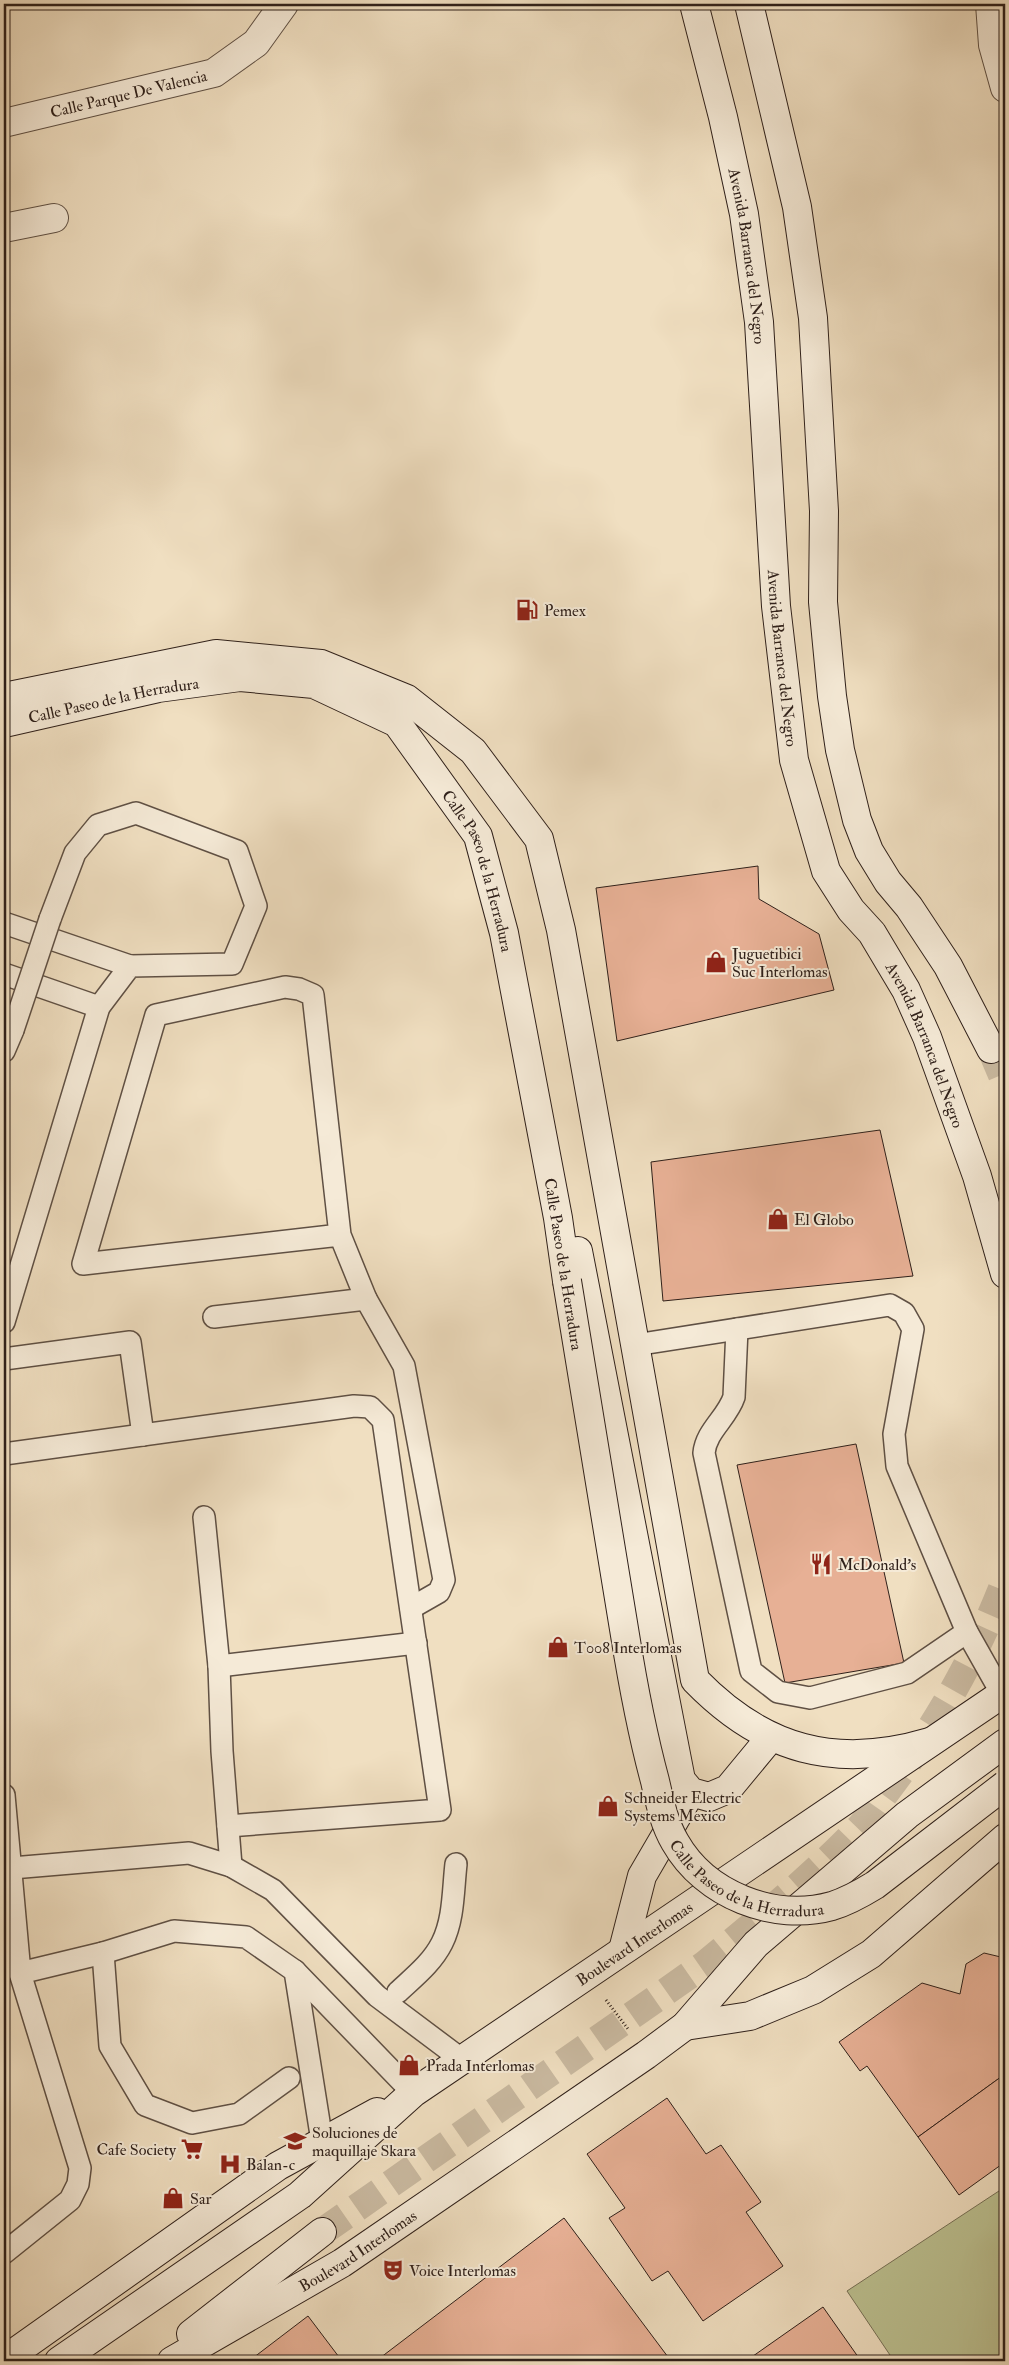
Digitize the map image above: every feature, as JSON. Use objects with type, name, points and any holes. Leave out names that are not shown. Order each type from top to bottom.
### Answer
[{"type":"main road","name":"Calle Parque De Valencia","points":[[4,123],[214,73],[256,43],[284,4]]},
{"type":"main road","name":"Avenida Barranca del Negro","points":[[694,4],[723,117],[744,214],[759,322],[776,606],[794,760],[826,871],[851,910],[872,933],[906,990],[927,1037],[977,1176],[1005,1274]]},
{"type":"main road","points":[[750,4],[797,207],[813,318],[824,511],[823,602],[832,696],[840,750],[857,820],[869,851],[888,882],[909,907],[948,966],[991,1049]]},
{"type":"main road","points":[[990,4],[993,45],[1005,88]]},
{"type":"main road","points":[[4,228],[54,218]]},
{"type":"main road","name":"Calle Paseo de la Herradura","points":[[4,697],[216,654],[321,664],[408,699],[473,751],[540,839],[561,930],[695,1680],[718,1703],[743,1722],[771,1737],[802,1748],[834,1754],[867,1755],[899,1752],[930,1742]]},
{"type":"main road","name":"Calle Paseo de la Herradura","points":[[4,723],[158,688],[240,677],[314,684],[397,723],[478,836],[504,933],[558,1218],[640,1724],[663,1819],[675,1843],[691,1865],[711,1883],[736,1897],[759,1905],[799,1910],[832,1906],[855,1897],[876,1885],[1005,1785]]},
{"type":"main road","points":[[558,1218],[578,1252],[680,1780],[691,1792],[708,1797],[728,1789],[771,1737]]},
{"type":"main road","name":"Boulevard Interlomas","points":[[60,2361],[300,2195],[413,2093],[461,2059],[1004,1693]]},
{"type":"main road","name":"Boulevard Interlomas","points":[[172,2361],[342,2263],[646,2055],[685,2026],[756,1944],[907,1815],[1005,1742]]},
{"type":"main road","points":[[624,1950],[642,1876],[691,1792]]},
{"type":"main road","name":"Boulevard Interlomas","points":[[685,2026],[750,2016],[813,1990],[871,1954],[1005,1838]]},
{"type":"main road","name":"Boulevard Interlomas","points":[[4,2360],[278,2166],[413,2093]]},
{"type":"main road","points":[[156,2361],[322,2232]]},
{"type":"lane","points":[[4,923],[130,966],[232,964],[256,906],[237,851],[136,813],[98,825],[75,853],[50,919],[14,1030],[4,1052]]},
{"type":"lane","points":[[4,1322],[100,1006],[130,966]]},
{"type":"lane","points":[[4,974],[100,1006]]},
{"type":"lane","points":[[340,1235],[83,1264],[156,1015],[285,987],[299,989],[313,995],[340,1235],[366,1299],[404,1366],[444,1580],[439,1592],[411,1608]]},
{"type":"lane","points":[[214,1317],[366,1299]]},
{"type":"lane","points":[[635,1345],[890,1304],[904,1313],[913,1329],[894,1434],[897,1466],[967,1632],[1004,1693]]},
{"type":"lane","points":[[737,1329],[732,1406],[705,1442],[704,1453],[751,1671],[778,1692],[810,1698],[907,1673],[967,1632]]},
{"type":"lane","points":[[4,1359],[130,1342],[143,1435]]},
{"type":"lane","points":[[4,1454],[354,1406],[370,1407],[383,1420],[416,1643],[426,1726],[440,1810],[228,1826]]},
{"type":"lane","points":[[204,1517],[219,1666],[231,1866]]},
{"type":"lane","points":[[219,1666],[416,1643]]},
{"type":"lane","points":[[4,1795],[20,1973],[80,2168],[78,2184],[70,2200],[4,2253]]},
{"type":"lane","points":[[12,1868],[189,1853],[231,1866],[273,1890],[377,1996],[461,2059]]},
{"type":"lane","points":[[398,1992],[428,1964],[442,1943],[450,1918],[456,1864]]},
{"type":"lane","points":[[20,1973],[103,1953],[174,1931],[246,1937],[295,1972],[413,2093]]},
{"type":"lane","points":[[103,1953],[110,2046],[146,2105],[192,2123],[239,2114],[289,2078]]},
{"type":"lane","points":[[295,1972],[322,2141]]},
{"type":"path","points":[[586,1974],[646,2055]]},
{"type":"green space","points":[[1005,2187],[1005,2361],[894,2361],[847,2291]]},
{"type":"building","name":"Juguetibici Suc Interlomas","points":[[758,866],[759,899],[819,934],[834,990],[617,1041],[596,888]]},
{"type":"building","name":"El Globo","points":[[880,1130],[913,1276],[663,1301],[651,1162]]},
{"type":"building","name":"McDonald's","points":[[856,1444],[904,1663],[785,1683],[737,1465]]},
{"type":"building","points":[[984,1953],[1005,1958],[1005,2074],[918,2137],[867,2066],[860,2071],[839,2042],[922,1983],[960,1994],[966,1964]]},
{"type":"building","points":[[1005,2074],[1005,2162],[959,2195],[918,2137]]},
{"type":"building","points":[[667,2098],[706,2154],[721,2145],[761,2202],[746,2212],[783,2266],[703,2321],[668,2271],[652,2281],[609,2218],[625,2208],[587,2154]]},
{"type":"building","points":[[564,2218],[671,2361],[376,2361]]},
{"type":"building","points":[[823,2307],[861,2361],[746,2361]]},
{"type":"building","points":[[308,2316],[342,2361],[249,2361]]},
{"type":"tunnel","points":[[991,1049],[1005,1082]]},
{"type":"tunnel","points":[[322,2232],[704,1965],[821,1866],[861,1826],[922,1742],[968,1664],[1005,1581]]},
{"type":"place","name":"Pemex","points":[[527,610]]},
{"type":"place","name":"Juguetibici Suc Interlomas","points":[[716,962]]},
{"type":"place","name":"El Globo","points":[[778,1219]]},
{"type":"place","name":"McDonald's","points":[[821,1564]]},
{"type":"place","name":"T008 Interlomas","points":[[558,1647]]},
{"type":"place","name":"Schneider Electric Systems Mexico","points":[[608,1806]]},
{"type":"place","name":"Prada Interlomas","points":[[409,2065]]},
{"type":"place","name":"Soluciones de maquillaje Skara","points":[[295,2141]]},
{"type":"place","name":"Cafe Society","points":[[192,2149]]},
{"type":"place","name":"Balan-c","points":[[230,2164]]},
{"type":"place","name":"Sar","points":[[173,2198]]},
{"type":"place","name":"Voice Interlomas","points":[[393,2270]]}]
